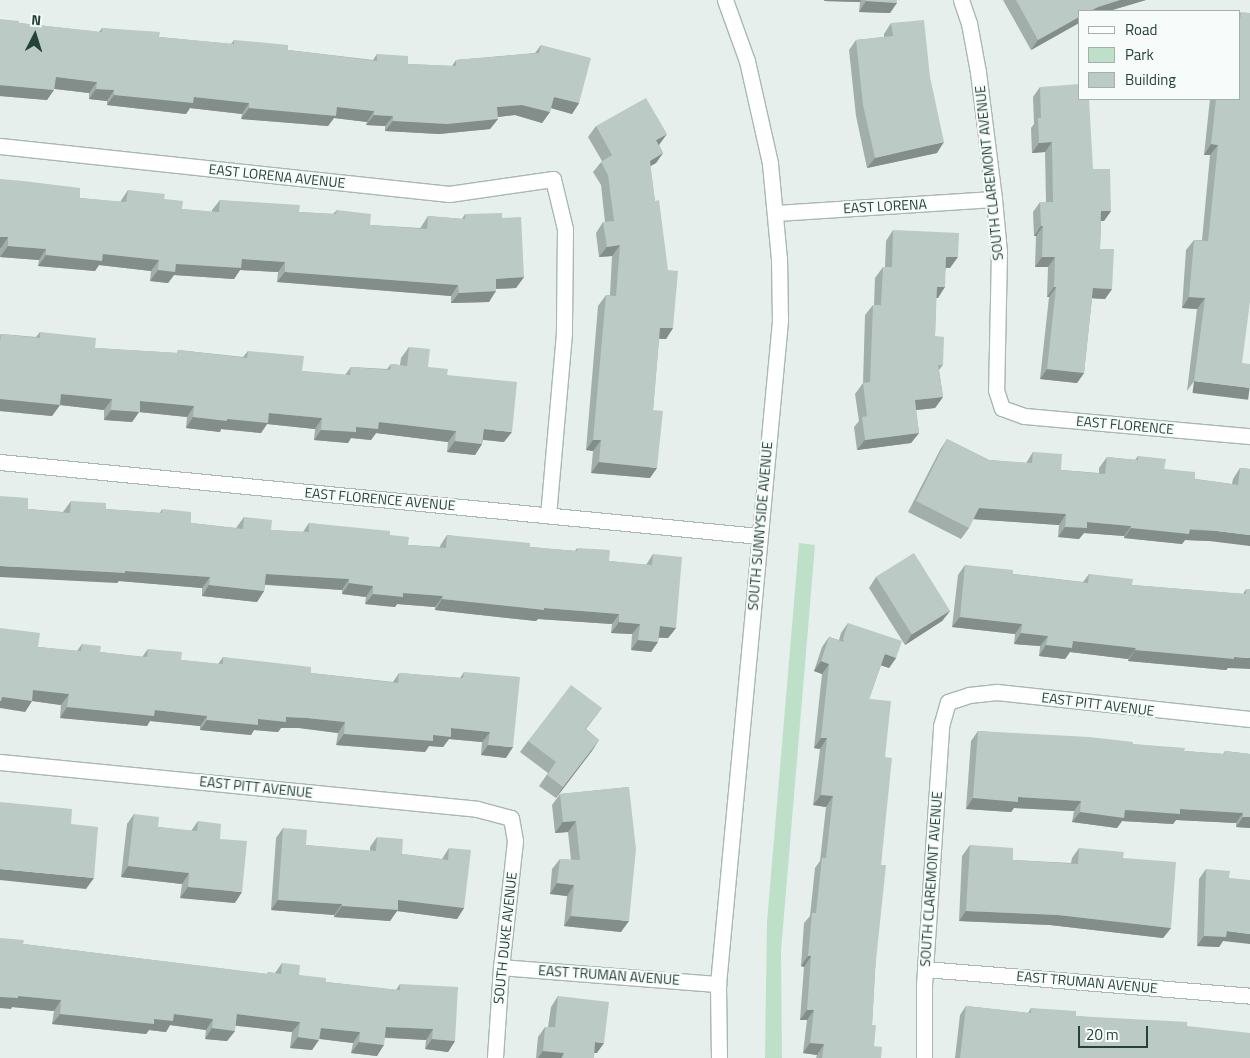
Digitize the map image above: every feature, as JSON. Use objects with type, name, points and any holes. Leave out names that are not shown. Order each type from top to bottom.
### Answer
[{"type":"street","name":"SOUTH SUNNYSIDE AVENUE","points":[[719,1058],[718,984],[780,321],[776,213],[770,163],[747,62],[725,0]]},
{"type":"street","name":"SOUTH CLAREMONT AVENUE","points":[[961,0],[969,24],[978,72],[994,199],[998,252],[996,390],[1002,408]]},
{"type":"street","name":"EAST LORENA AVENUE","points":[[0,146],[449,194],[553,179],[564,228],[564,333],[548,515]]},
{"type":"street","name":"EAST LORENA","points":[[776,213],[994,199]]},
{"type":"street","name":"EAST FLORENCE","points":[[1002,408],[1024,416],[1250,436]]},
{"type":"street","name":"EAST FLORENCE AVENUE","points":[[0,462],[759,536]]},
{"type":"street","name":"EAST PITT AVENUE","points":[[948,702],[970,695],[997,692],[1250,719]]},
{"type":"street","name":"SOUTH CLAREMONT AVENUE","points":[[924,1058],[925,969],[941,726],[948,702]]},
{"type":"street","name":"EAST PITT AVENUE","points":[[0,762],[477,809],[511,818]]},
{"type":"street","name":"SOUTH DUKE AVENUE","points":[[495,1058],[501,967],[515,841],[511,818]]},
{"type":"street","name":"EAST TRUMAN AVENUE","points":[[501,967],[718,984]]},
{"type":"street","name":"EAST TRUMAN AVENUE","points":[[925,969],[1250,996]]},
{"type":"green space","points":[[799,543],[815,545],[781,951],[782,1058],[765,1058],[767,922]]},
{"type":"building","points":[[897,0],[897,3],[866,1]]},
{"type":"building","points":[[1016,0],[1120,0],[1092,10],[1078,10],[1078,18],[1038,40]]},
{"type":"building","points":[[1241,12],[1250,13],[1250,302],[1242,363],[1250,364],[1250,388],[1194,381],[1205,298],[1189,297],[1194,240],[1208,241],[1218,145],[1211,144],[1216,100],[1240,100]]},
{"type":"building","points":[[0,19],[19,21],[19,23],[102,32],[102,28],[160,32],[159,37],[234,44],[234,40],[288,45],[288,50],[377,61],[377,54],[408,56],[408,64],[456,66],[456,60],[539,53],[541,45],[591,58],[579,103],[554,97],[550,112],[522,105],[497,107],[498,119],[447,124],[393,121],[393,116],[374,115],[374,111],[337,107],[336,116],[249,108],[249,103],[194,97],[193,103],[114,95],[114,90],[96,89],[97,82],[56,77],[54,90],[0,85]]},
{"type":"building","points":[[924,20],[930,77],[944,142],[875,158],[863,105],[856,40],[893,36],[891,23]]},
{"type":"building","points":[[1078,84],[1078,100],[1089,100],[1093,169],[1110,169],[1111,211],[1101,211],[1100,249],[1114,249],[1112,289],[1093,288],[1084,373],[1047,369],[1056,287],[1054,287],[1055,257],[1042,257],[1043,226],[1041,226],[1040,202],[1053,202],[1052,142],[1039,143],[1038,118],[1041,118],[1040,87]]},
{"type":"building","points":[[646,98],[667,134],[656,140],[663,153],[650,161],[655,201],[659,200],[668,270],[678,271],[673,328],[660,328],[653,410],[663,411],[657,468],[599,462],[601,440],[593,440],[606,295],[616,296],[620,245],[607,247],[603,222],[614,221],[608,175],[601,162],[612,155],[596,126]]},
{"type":"building","points":[[0,179],[80,188],[80,198],[126,202],[128,190],[165,194],[164,199],[183,201],[182,209],[219,212],[220,200],[300,205],[299,212],[336,214],[337,210],[371,214],[370,225],[427,229],[428,216],[465,219],[465,214],[502,213],[502,218],[521,217],[524,277],[496,279],[496,291],[459,293],[458,285],[285,272],[285,262],[242,259],[241,268],[176,264],[175,272],[158,270],[159,260],[103,254],[102,261],[46,255],[46,249],[8,246],[8,237],[0,237]]},
{"type":"building","points":[[893,230],[959,233],[958,257],[946,257],[945,287],[937,287],[935,336],[944,337],[943,365],[938,365],[943,397],[915,400],[919,433],[865,440],[862,417],[867,416],[863,383],[870,382],[873,305],[881,305],[883,267],[892,267]]},
{"type":"building","points":[[40,332],[96,338],[95,348],[178,353],[178,350],[247,358],[248,351],[304,356],[302,371],[350,375],[351,367],[390,370],[391,364],[407,366],[409,347],[430,349],[428,367],[448,369],[447,375],[517,382],[512,432],[484,429],[482,444],[455,441],[456,431],[379,422],[378,429],[356,427],[356,432],[321,430],[322,418],[269,413],[268,423],[227,419],[227,421],[193,417],[194,406],[140,401],[140,412],[111,410],[112,399],[61,394],[60,405],[0,399],[1,334],[40,338]]},
{"type":"building","points":[[947,439],[989,460],[1032,463],[1033,452],[1062,454],[1061,470],[1105,474],[1107,457],[1138,460],[1138,456],[1166,459],[1164,469],[1195,472],[1195,479],[1238,485],[1240,468],[1250,469],[1250,535],[1190,529],[1189,534],[1087,522],[1087,528],[1065,527],[1066,514],[979,508],[969,528],[916,501]]},
{"type":"building","points":[[0,496],[28,498],[28,509],[70,513],[71,501],[106,503],[106,509],[162,513],[162,509],[191,512],[191,523],[243,529],[244,517],[272,520],[271,530],[309,532],[309,523],[390,531],[390,535],[409,537],[408,545],[446,548],[447,535],[530,543],[530,547],[577,551],[577,548],[610,550],[609,561],[652,565],[653,554],[682,557],[676,628],[660,626],[658,642],[638,640],[640,624],[619,622],[619,614],[544,608],[544,610],[442,599],[443,596],[403,593],[403,597],[373,594],[373,586],[349,583],[349,579],[266,574],[264,591],[209,585],[210,577],[125,571],[125,573],[0,566]]},
{"type":"building","points":[[914,553],[950,611],[912,635],[876,577]]},
{"type":"building","points":[[965,565],[1013,570],[1013,574],[1088,583],[1089,574],[1133,579],[1132,585],[1246,594],[1246,589],[1250,589],[1250,658],[1234,657],[1234,659],[1135,650],[1136,648],[1073,641],[1072,648],[1046,645],[1048,636],[1021,633],[1022,624],[960,617]]},
{"type":"building","points":[[848,623],[902,641],[896,658],[885,654],[869,699],[891,701],[885,757],[892,758],[881,865],[886,865],[875,970],[872,1025],[876,1025],[874,1046],[882,1047],[881,1058],[822,1058],[824,1044],[810,1043],[814,1010],[807,1010],[811,956],[808,956],[812,913],[816,913],[822,858],[826,858],[833,796],[821,795],[827,738],[821,738],[829,664],[821,661],[829,637],[844,642],[843,639]]},
{"type":"building","points":[[0,628],[40,633],[38,647],[81,651],[82,644],[101,646],[100,652],[147,657],[148,649],[182,652],[181,660],[223,664],[223,657],[311,667],[311,673],[398,683],[399,673],[463,678],[464,672],[520,677],[513,747],[488,745],[490,732],[451,728],[451,737],[433,735],[433,741],[344,734],[345,722],[307,718],[286,717],[286,722],[258,719],[258,725],[207,720],[207,716],[155,710],[154,716],[67,707],[69,694],[33,690],[32,701],[2,697],[0,701]]},
{"type":"building","points":[[571,685],[602,708],[585,729],[599,740],[563,787],[547,775],[556,762],[528,741]]},
{"type":"building","points":[[978,731],[1089,737],[1133,742],[1133,744],[1185,748],[1184,751],[1224,754],[1225,751],[1250,754],[1250,817],[1243,817],[1243,813],[1180,809],[1180,814],[1125,810],[1124,818],[1080,812],[1081,801],[1018,797],[1018,802],[973,798]]},
{"type":"building","points":[[629,787],[636,849],[629,921],[571,916],[574,885],[557,883],[560,859],[580,860],[576,821],[563,822],[560,794]]},
{"type":"building","points":[[0,802],[72,809],[71,824],[98,827],[94,878],[0,869]]},
{"type":"building","points":[[134,814],[159,817],[158,827],[197,831],[198,821],[221,824],[220,839],[247,841],[242,892],[188,887],[189,873],[128,866]]},
{"type":"building","points":[[283,828],[307,830],[306,845],[376,851],[377,837],[403,839],[402,854],[448,860],[449,848],[471,850],[464,908],[398,900],[398,910],[278,900]]},
{"type":"building","points":[[970,845],[1013,848],[1013,860],[1078,864],[1079,848],[1124,852],[1123,858],[1176,862],[1171,928],[1058,915],[966,911]]},
{"type":"building","points":[[1206,869],[1230,871],[1229,878],[1250,880],[1250,934],[1227,931],[1226,937],[1204,936]]},
{"type":"building","points":[[0,938],[24,940],[23,944],[268,974],[268,972],[281,974],[282,963],[300,965],[299,975],[326,978],[326,982],[400,990],[400,984],[458,987],[455,1041],[432,1039],[433,1029],[386,1027],[384,1045],[359,1042],[360,1032],[321,1028],[319,1040],[298,1037],[300,1022],[237,1014],[235,1031],[212,1028],[213,1019],[174,1014],[173,1021],[154,1019],[154,1024],[60,1014],[61,1000],[18,996],[18,998],[0,997]]},
{"type":"building","points":[[558,996],[609,1002],[604,1043],[595,1042],[594,1058],[562,1058],[564,1053],[543,1051],[545,1027],[555,1027]]},
{"type":"building","points":[[966,1006],[1031,1013],[1031,1008],[1076,1011],[1076,1016],[1187,1022],[1187,1026],[1250,1033],[1250,1058],[960,1058]]}]
